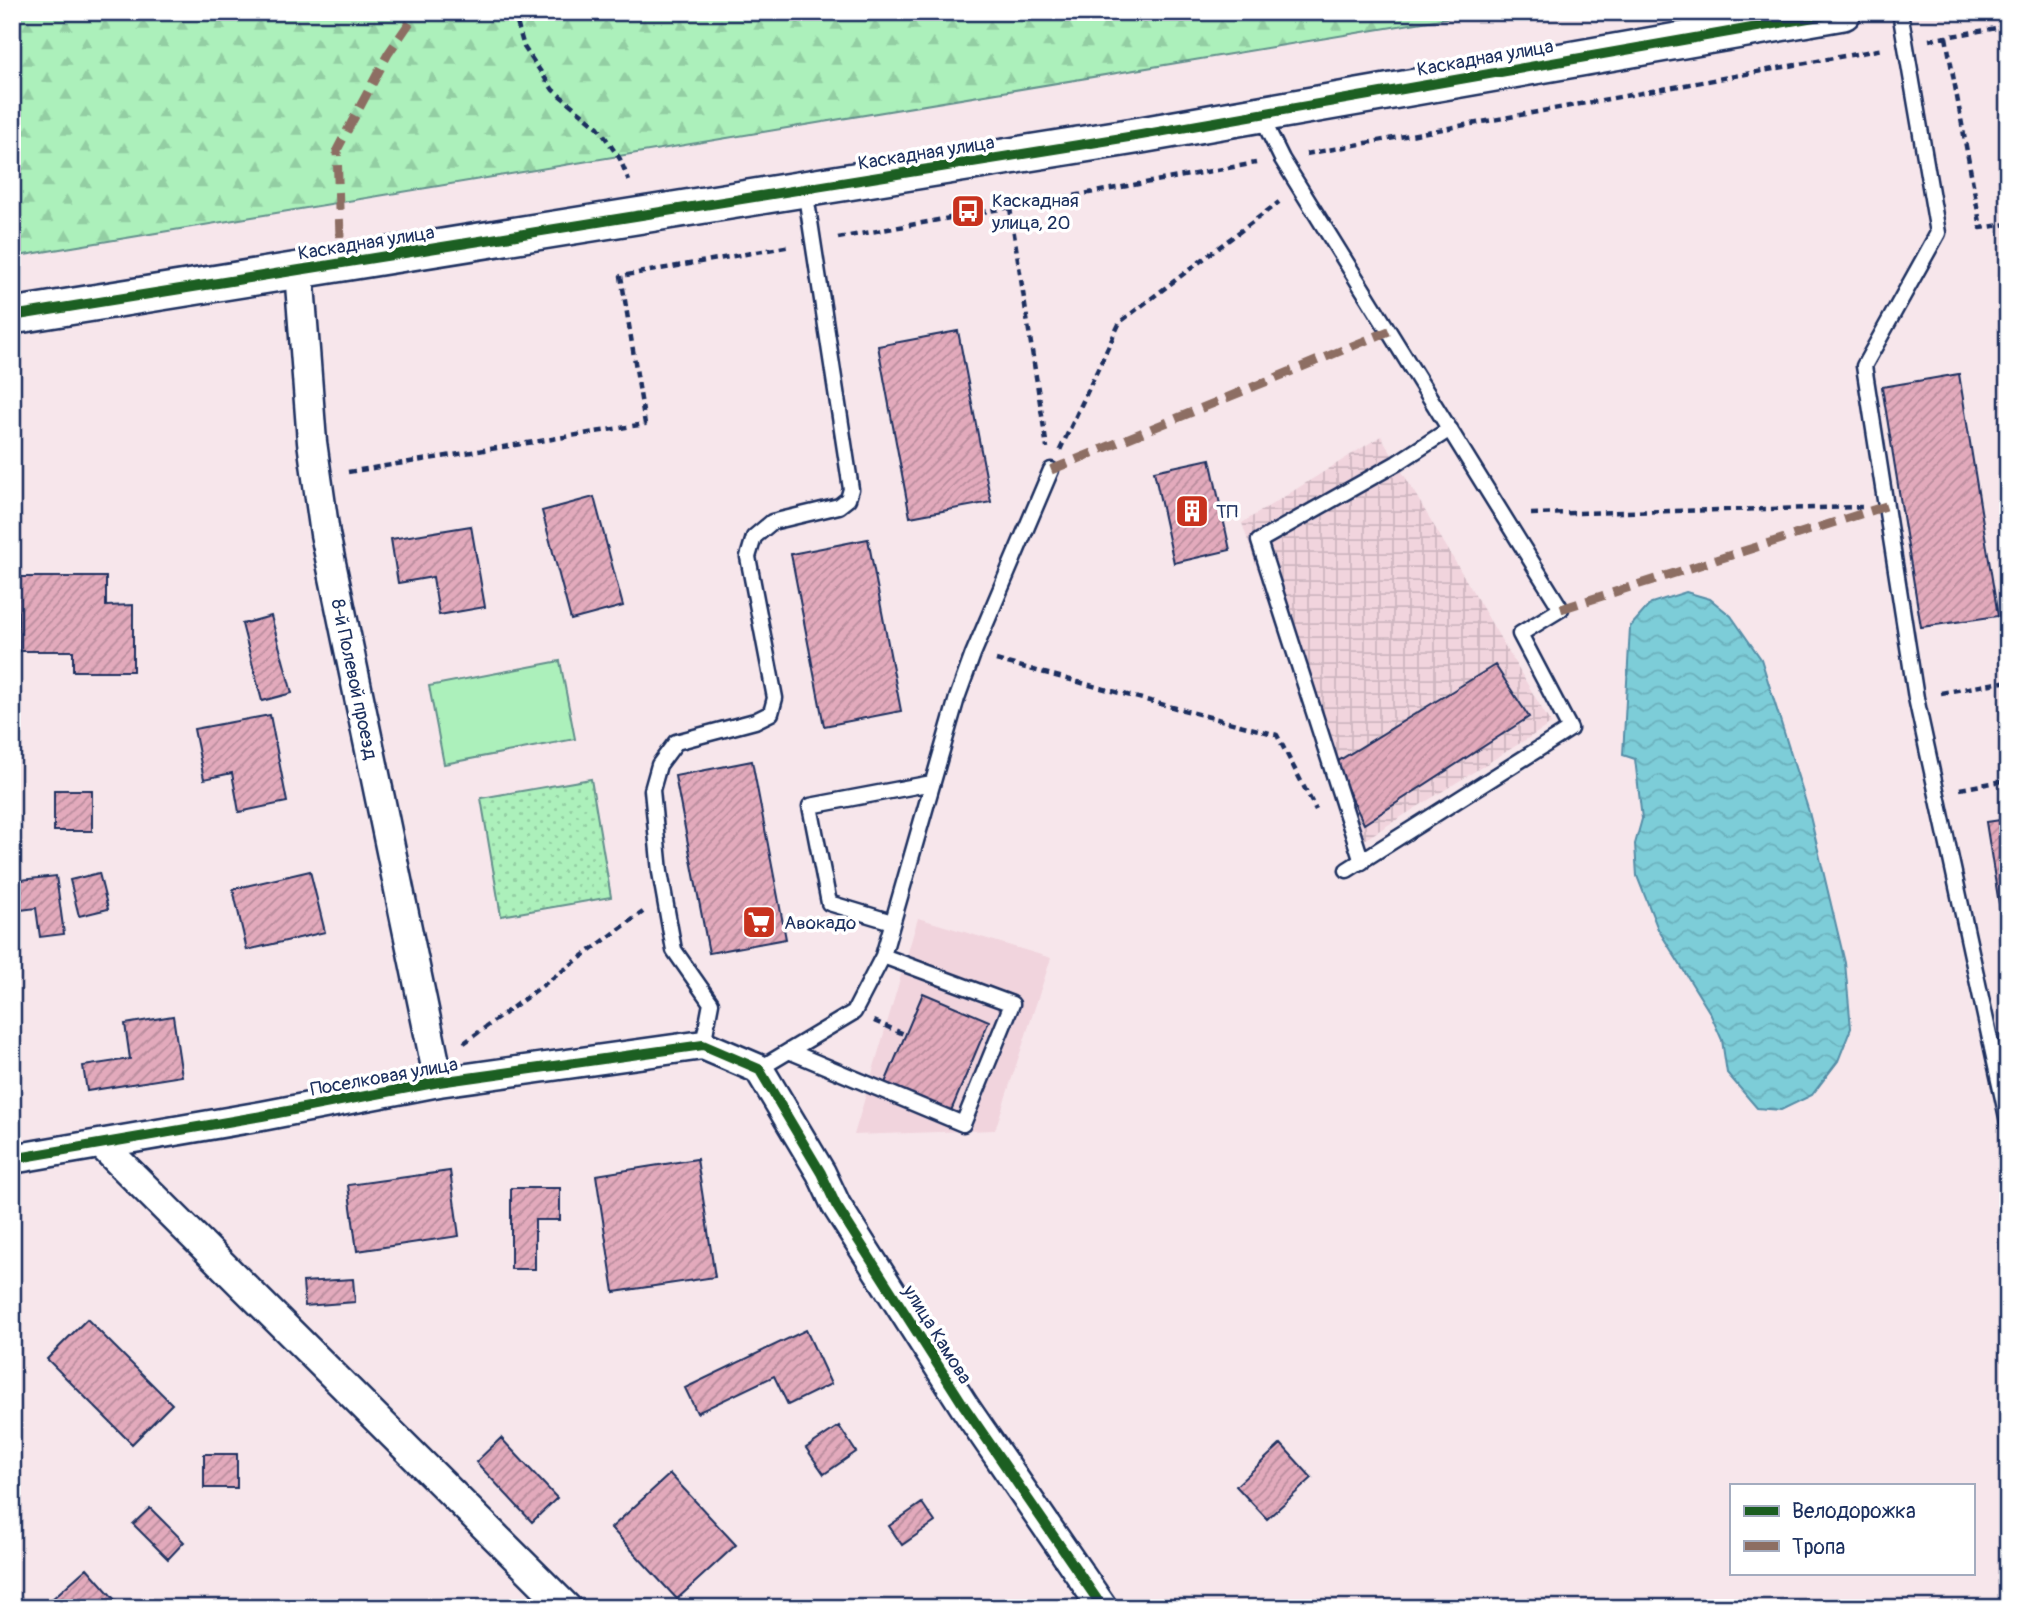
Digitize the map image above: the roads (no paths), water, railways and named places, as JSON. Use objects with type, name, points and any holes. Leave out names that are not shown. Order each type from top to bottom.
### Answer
[{"type":"street","name":"Каскадная улица","points":[[12,316],[1260,114],[1843,12]]},
{"type":"street","name":"8-й Полевой проезд","points":[[299,271],[312,442],[325,534],[437,1073]]},
{"type":"street","name":"Поселковая улица","points":[[12,1159],[262,1116],[437,1073],[703,1045]]},
{"type":"street","points":[[703,1045],[759,1069]]},
{"type":"street","name":"улица Камова","points":[[759,1069],[821,1173],[836,1205],[964,1406],[1103,1608]]},
{"type":"street","points":[[101,1144],[567,1608]]},
{"type":"lane","points":[[1900,12],[1938,233],[1864,366],[1916,698],[2008,1122]]},
{"type":"lane","points":[[1260,114],[1299,187],[1561,609],[1520,634],[1570,729],[1348,870]]},
{"type":"lane","points":[[703,1045],[711,1003],[674,950],[660,872],[652,790],[659,765],[676,742],[755,721],[771,713],[775,698],[748,557],[754,537],[772,522],[839,506],[848,499],[851,489],[805,189]]},
{"type":"lane","points":[[1362,862],[1259,541],[1397,463],[1450,429]]},
{"type":"lane","points":[[759,1069],[854,1012],[883,956],[957,698],[1051,470]]},
{"type":"lane","points":[[892,922],[829,903],[810,806],[932,783]]},
{"type":"lane","points":[[789,1051],[963,1124],[1012,1004],[883,956]]},
{"type":"water","points":[[1686,592],[1710,599],[1731,616],[1761,659],[1809,812],[1845,963],[1851,1028],[1838,1061],[1812,1095],[1781,1110],[1757,1108],[1727,1073],[1722,1040],[1710,1013],[1658,929],[1637,876],[1635,844],[1642,819],[1635,759],[1623,755],[1630,627],[1651,603]]},
{"type":"place","name":"Каскадная улица, 20","points":[[968,211]]},
{"type":"place","name":"ТП","points":[[1192,511]]},
{"type":"place","name":"Авокадо","points":[[759,922]]}]
